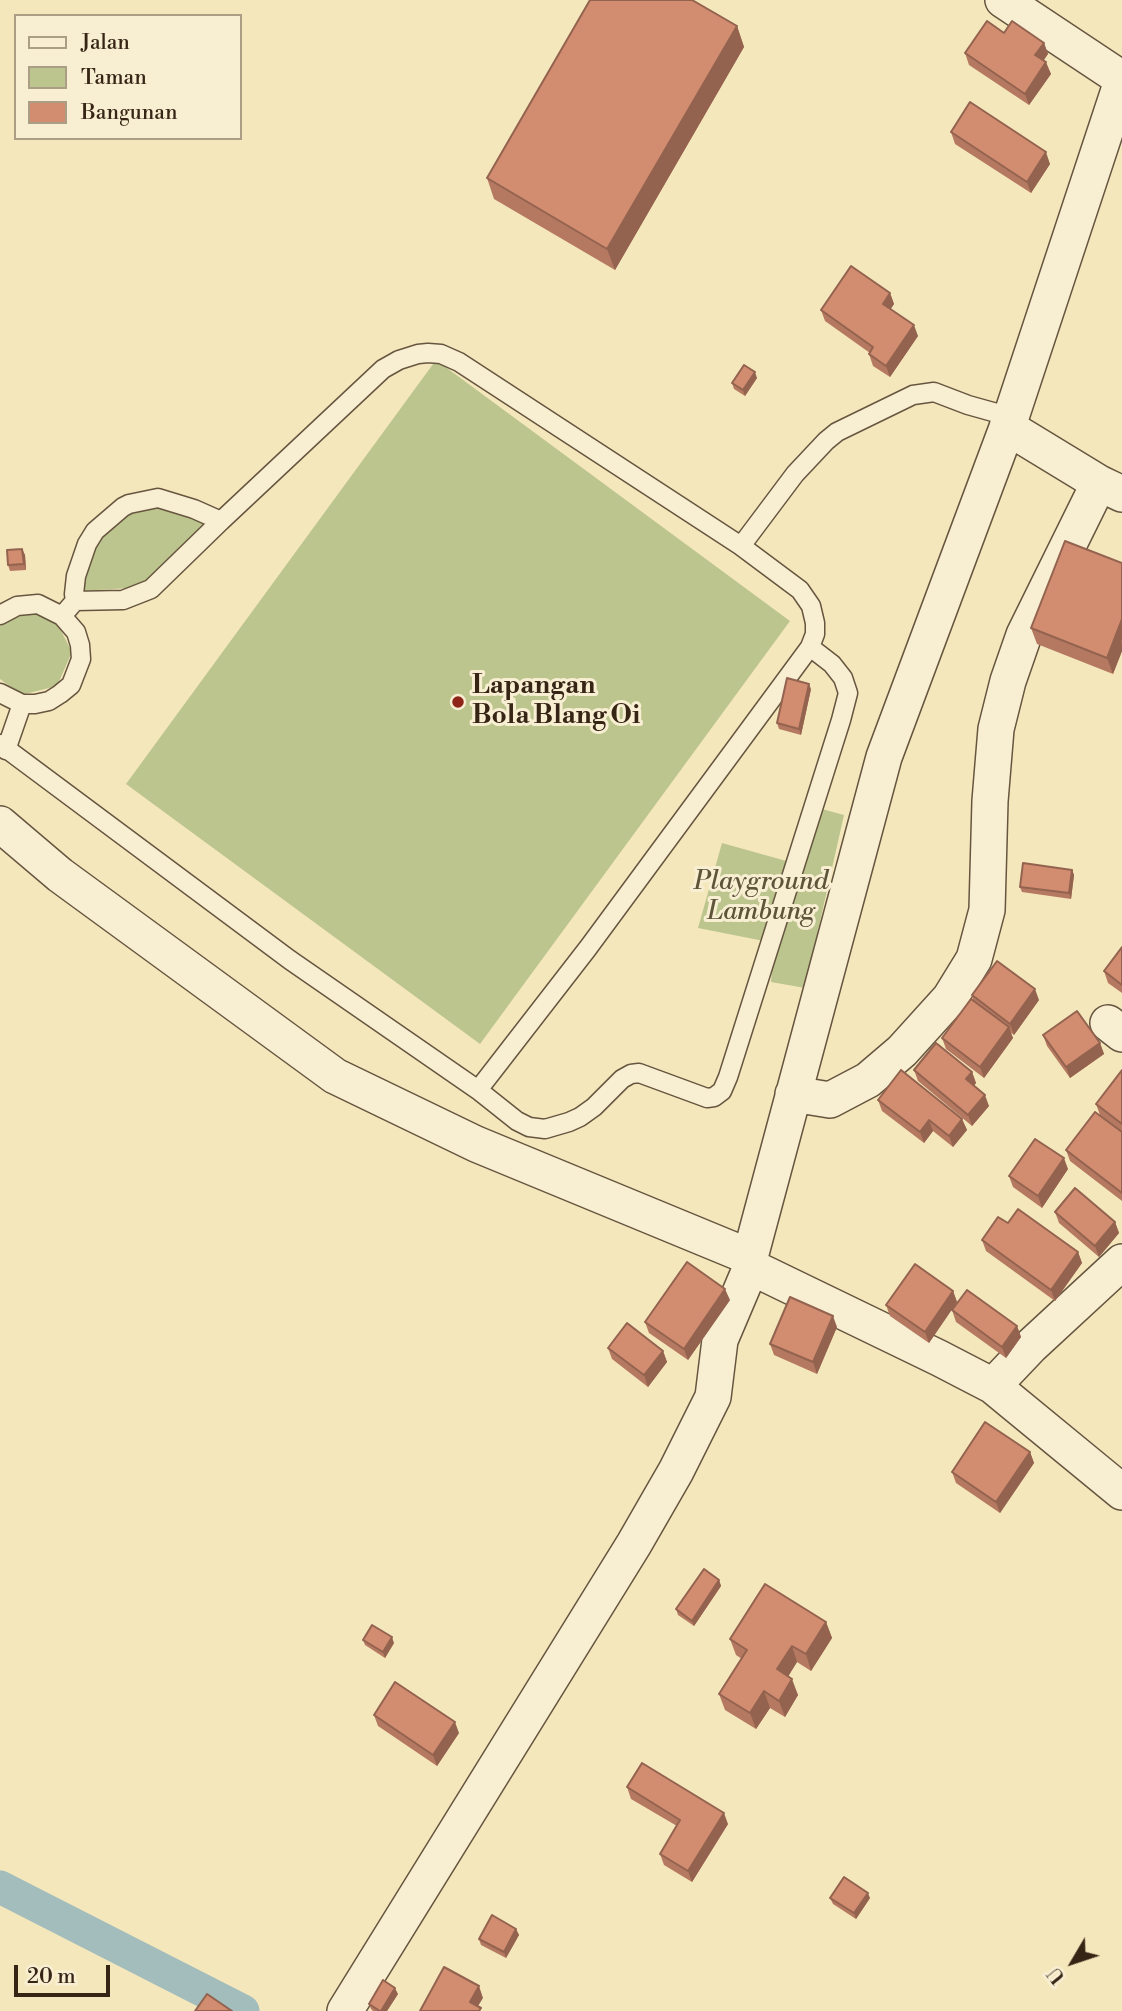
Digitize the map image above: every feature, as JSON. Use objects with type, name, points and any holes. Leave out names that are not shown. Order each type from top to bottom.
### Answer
[{"type":"street","points":[[345,2011],[634,1544],[676,1471],[713,1397],[720,1340],[751,1262],[793,1094],[884,757],[1009,422],[1116,122],[1122,80],[1003,0]]},
{"type":"street","points":[[793,1094],[831,1100],[868,1080],[902,1051],[950,998],[974,959],[987,910],[990,801],[996,729],[1008,681],[1024,635],[1110,489],[1009,422]]},
{"type":"street","points":[[0,824],[60,875],[335,1076],[476,1144],[751,1262],[993,1386],[1122,1492]]},
{"type":"street","points":[[993,1386],[1031,1346],[1122,1262]]},
{"type":"lane","points":[[75,601],[123,600],[151,589],[383,369],[399,360],[428,353],[441,354],[459,362],[741,546],[800,590],[811,606],[815,623],[815,634],[810,647],[588,948],[478,1090]]},
{"type":"lane","points":[[741,546],[794,474],[826,441],[837,432],[913,395],[934,392],[1009,422]]},
{"type":"lane","points":[[62,617],[75,601],[76,576],[95,531],[123,507],[158,498],[221,521]]},
{"type":"lane","points":[[0,614],[17,606],[38,604],[62,617],[76,632],[81,659],[71,685],[49,701],[22,704],[0,693]]},
{"type":"lane","points":[[22,704],[3,747],[290,960],[478,1090],[517,1121],[529,1127],[545,1129],[580,1117],[631,1074],[639,1073],[707,1098],[722,1091],[837,734],[848,692],[843,678],[832,664],[810,647]]},
{"type":"green space","name":"Lapangan Bola Blang Oi","points":[[436,360],[790,621],[480,1044],[126,784]]},
{"type":"green space","points":[[161,500],[216,519],[147,587],[80,591],[90,545],[123,509]]},
{"type":"green space","points":[[18,611],[55,619],[72,652],[57,686],[21,695],[0,679],[0,626]]},
{"type":"green space","name":"Playground Lambung","points":[[807,805],[844,815],[805,988],[771,982],[774,943],[698,928],[722,843],[790,862]]},
{"type":"building","points":[[590,0],[692,0],[737,26],[607,249],[487,178]]},
{"type":"building","points":[[987,21],[1004,33],[1012,21],[1044,43],[1035,55],[1046,62],[1025,94],[965,53]]},
{"type":"building","points":[[970,102],[1046,152],[1027,182],[951,132]]},
{"type":"building","points":[[851,266],[890,293],[883,304],[914,325],[886,366],[869,354],[873,347],[821,310]]},
{"type":"building","points":[[744,365],[755,372],[743,390],[732,383]]},
{"type":"building","points":[[1065,541],[1122,563],[1122,619],[1107,658],[1031,628]]},
{"type":"building","points":[[22,549],[24,564],[8,565],[7,550]]},
{"type":"building","points":[[787,678],[809,684],[799,729],[777,723]]},
{"type":"building","points":[[1023,863],[1072,870],[1069,893],[1020,887]]},
{"type":"building","points":[[1122,947],[1122,985],[1104,971]]},
{"type":"building","points":[[997,961],[1035,989],[1010,1024],[972,995]]},
{"type":"building","points":[[971,999],[1009,1027],[980,1067],[942,1038]]},
{"type":"building","points":[[1077,1011],[1100,1043],[1066,1067],[1043,1035]]},
{"type":"building","points":[[936,1043],[972,1072],[966,1079],[985,1095],[968,1115],[914,1070]]},
{"type":"building","points":[[901,1070],[962,1119],[949,1136],[929,1120],[920,1132],[878,1100]]},
{"type":"building","points":[[1122,1070],[1122,1124],[1096,1104]]},
{"type":"building","points":[[1095,1112],[1122,1132],[1122,1193],[1066,1150]]},
{"type":"building","points":[[1035,1139],[1064,1158],[1038,1196],[1009,1176]]},
{"type":"building","points":[[1075,1188],[1115,1222],[1095,1246],[1055,1212]]},
{"type":"building","points":[[1018,1209],[1078,1252],[1051,1290],[982,1240],[998,1217],[1008,1223]]},
{"type":"building","points":[[687,1262],[725,1289],[684,1349],[645,1322]]},
{"type":"building","points":[[915,1264],[953,1291],[925,1332],[886,1305]]},
{"type":"building","points":[[967,1290],[1017,1326],[1002,1347],[952,1310]]},
{"type":"building","points":[[790,1297],[833,1316],[813,1362],[770,1344]]},
{"type":"building","points":[[627,1323],[663,1351],[644,1375],[608,1348]]},
{"type":"building","points":[[985,1422],[1030,1452],[996,1502],[952,1472]]},
{"type":"building","points":[[704,1569],[719,1580],[692,1621],[676,1609]]},
{"type":"building","points":[[765,1584],[826,1622],[806,1654],[792,1646],[777,1669],[792,1679],[779,1701],[764,1691],[750,1713],[719,1694],[747,1650],[730,1639]]},
{"type":"building","points":[[372,1625],[392,1637],[383,1652],[363,1640]]},
{"type":"building","points":[[395,1682],[455,1722],[433,1755],[374,1715]]},
{"type":"building","points":[[642,1763],[724,1813],[688,1871],[660,1854],[680,1820],[627,1787]]},
{"type":"building","points":[[844,1877],[868,1893],[854,1913],[830,1898]]},
{"type":"building","points":[[492,1915],[516,1929],[504,1952],[479,1939]]},
{"type":"building","points":[[444,1967],[479,1986],[470,2002],[481,2008],[479,2011],[420,2011]]},
{"type":"building","points":[[383,1980],[395,1988],[380,2011],[369,2004]]},
{"type":"building","points":[[207,1994],[232,2011],[195,2011]]},
{"type":"waterway","points":[[0,1887],[243,2011]]},
{"type":"place","name":"Lapangan Bola Blang Oi","points":[[458,702]]}]
